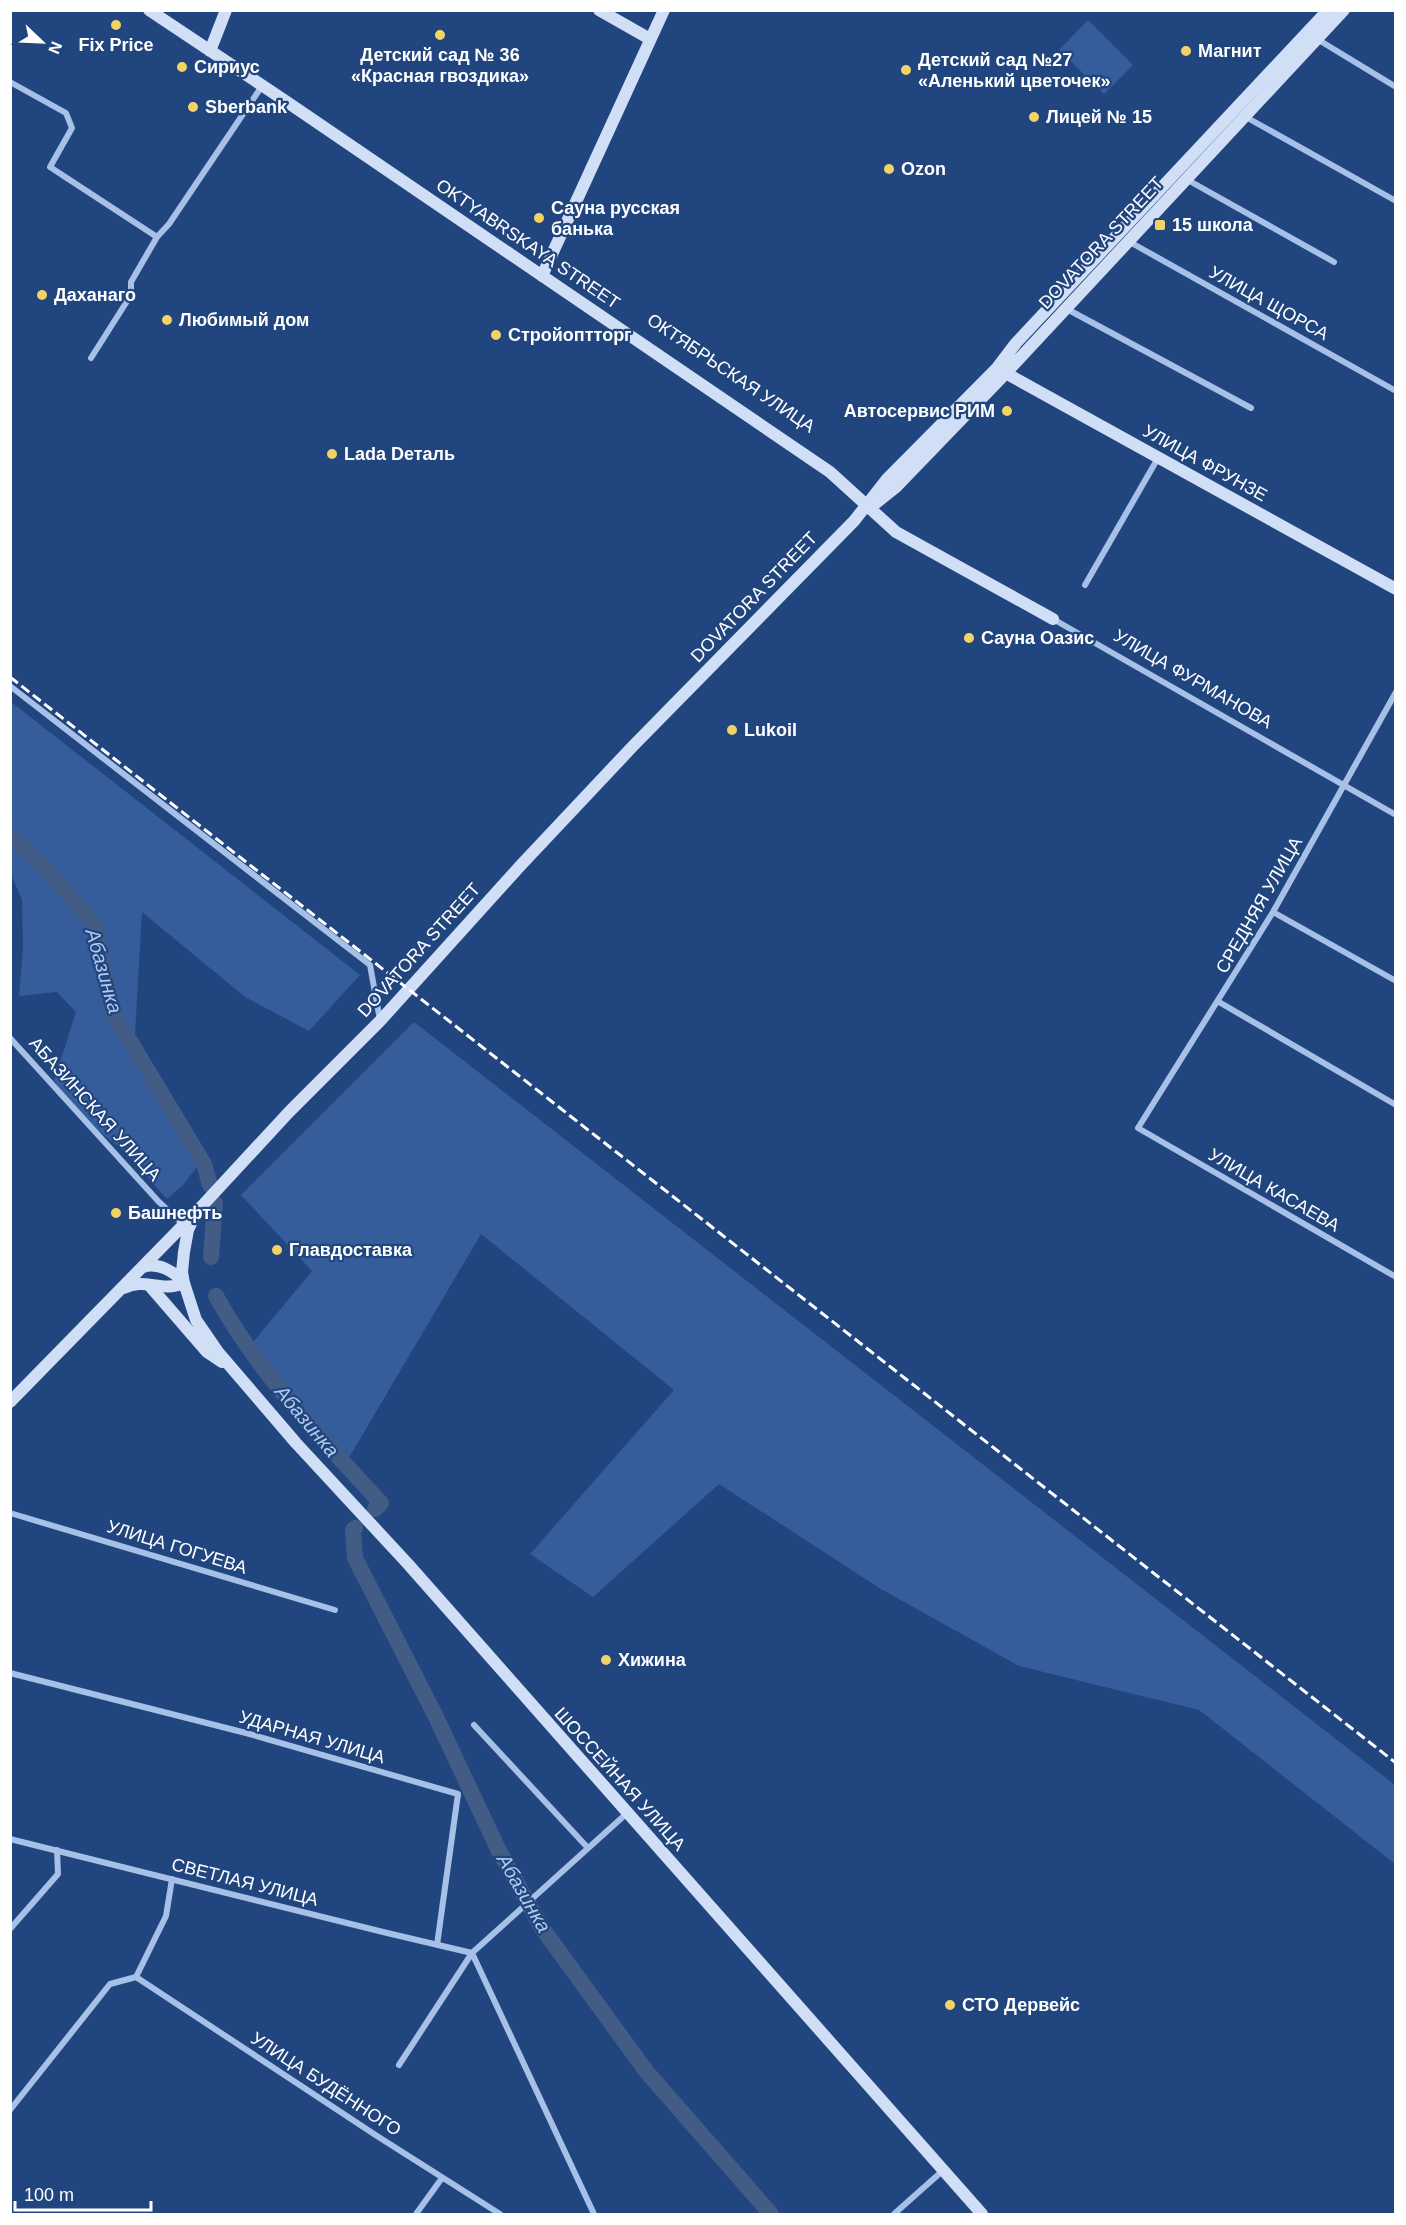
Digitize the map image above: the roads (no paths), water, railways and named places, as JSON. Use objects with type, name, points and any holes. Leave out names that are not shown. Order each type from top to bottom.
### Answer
[{"type":"main road","name":"OKTYABRSKAYA STREET","points":[[149,10],[211,48],[262,86],[544,272]]},
{"type":"main road","name":"ОКТЯБРЬСКАЯ УЛИЦА","points":[[160,10],[211,48],[818,455],[850,478],[869,505]]},
{"type":"main road","points":[[211,48],[226,10]]},
{"type":"main road","points":[[599,10],[650,39]]},
{"type":"main road","points":[[544,272],[664,10]]},
{"type":"main road","name":"DOVATORA STREET","points":[[1001,371],[1016,343],[1328,10]]},
{"type":"main road","name":"DOVATORA STREET","points":[[10,1402],[202,1206],[289,1112],[380,1021],[609,771],[869,505],[896,487],[1001,371],[1065,308],[1344,10]]},
{"type":"main road","name":"УЛИЦА ФРУНЗЕ","points":[[1001,371],[1395,589]]},
{"type":"main road","name":"УЛИЦА ФУРМАНОВА","points":[[869,505],[896,532],[1053,619]]},
{"type":"main road","points":[[184,1283],[191,1240],[202,1206]]},
{"type":"main road","points":[[143,1267],[156,1265],[164,1268],[177,1275],[184,1283]]},
{"type":"main road","points":[[120,1290],[136,1283],[166,1288],[184,1283]]},
{"type":"main road","name":"ШОССЕЙНАЯ УЛИЦА","points":[[184,1283],[196,1320],[232,1368],[625,1815],[981,2214]]},
{"type":"main road","name":"ШОССЕЙНАЯ УЛИЦА","points":[[149,1285],[207,1352],[232,1368]]},
{"type":"main road","name":"ШОССЕЙНАЯ УЛИЦА","points":[[625,1815],[712,1919],[975,2214]]},
{"type":"street","points":[[1317,39],[1395,87]]},
{"type":"street","points":[[10,82],[66,113],[72,128],[50,167],[157,237]]},
{"type":"street","points":[[91,358],[131,295],[131,282],[157,237],[169,224],[262,86]]},
{"type":"street","points":[[1244,116],[1395,201]]},
{"type":"street","points":[[1186,179],[1334,262]]},
{"type":"street","name":"УЛИЦА ЩОРСА","points":[[1128,241],[1395,391]]},
{"type":"street","points":[[1065,308],[1251,408]]},
{"type":"street","points":[[1085,585],[1158,457]]},
{"type":"street","name":"УЛИЦА ФУРМАНОВА","points":[[1053,619],[1395,815]]},
{"type":"street","points":[[10,686],[370,965],[380,1021]]},
{"type":"street","name":"СРЕДНЯЯ УЛИЦА","points":[[1138,1128],[1219,1002],[1273,912],[1395,692]]},
{"type":"street","points":[[1273,912],[1395,981]]},
{"type":"street","points":[[1219,1002],[1395,1105]]},
{"type":"street","name":"АБАЗИНСКАЯ УЛИЦА","points":[[10,1038],[159,1202],[183,1224]]},
{"type":"street","name":"УЛИЦА КАСАЕВА","points":[[1138,1128],[1395,1278]]},
{"type":"street","name":"УЛИЦА ГОГУЕВА","points":[[10,1513],[335,1610]]},
{"type":"street","name":"УДАРНАЯ УЛИЦА","points":[[10,1673],[246,1733],[458,1794],[437,1945]]},
{"type":"street","points":[[474,1725],[588,1848]]},
{"type":"street","points":[[399,2065],[472,1953],[625,1815]]},
{"type":"street","name":"СВЕТЛАЯ УЛИЦА","points":[[10,1839],[472,1953]]},
{"type":"street","points":[[10,1929],[58,1874],[57,1850]]},
{"type":"street","points":[[10,2110],[110,1984],[136,1977],[166,1916],[172,1879]]},
{"type":"street","points":[[472,1953],[594,2214]]},
{"type":"street","name":"УЛИЦА БУДЁННОГО","points":[[136,1977],[500,2214]]},
{"type":"street","points":[[894,2214],[939,2174]]},
{"type":"street","points":[[416,2214],[442,2178]]},
{"type":"waterway","name":"Абазинка","points":[[10,835],[45,868],[95,925],[112,1011],[204,1164],[210,1185]]},
{"type":"waterway","name":"Абазинка","points":[[211,1257],[215,1203]]},
{"type":"waterway","name":"Абазинка","points":[[216,1296],[233,1325],[271,1379],[381,1503],[375,1509]]},
{"type":"waterway","name":"Абазинка","points":[[355,1528],[353,1530],[355,1558],[436,1717],[498,1849],[542,1928],[646,2071],[771,2214]]},
{"type":"railway","points":[[10,677],[1396,1763]]},
{"type":"place","name":"Fix Price","points":[[116,25]]},
{"type":"place","name":"Детский сад № 36 «Красная гвоздика»","points":[[440,35]]},
{"type":"place","name":"Магнит","points":[[1186,51]]},
{"type":"place","name":"Сириус","points":[[182,67]]},
{"type":"place","name":"Детский сад №27 «Аленький цветочек»","points":[[906,70]]},
{"type":"place","name":"Sberbank","points":[[193,107]]},
{"type":"place","name":"Лицей № 15","points":[[1034,117]]},
{"type":"place","name":"Ozon","points":[[889,169]]},
{"type":"place","name":"Сауна русская банька","points":[[539,218]]},
{"type":"place","name":"15 школа","points":[[1160,225]]},
{"type":"place","name":"Даханаго","points":[[42,295]]},
{"type":"place","name":"Любимый дом","points":[[167,320]]},
{"type":"place","name":"Стройоптторг","points":[[496,335]]},
{"type":"place","name":"Автосервис РИМ","points":[[1007,411]]},
{"type":"place","name":"Lada Dеталь","points":[[332,454]]},
{"type":"place","name":"Сауна Оазис","points":[[969,638]]},
{"type":"place","name":"Lukoil","points":[[732,730]]},
{"type":"place","name":"Башнефть","points":[[116,1213]]},
{"type":"place","name":"Главдоставка","points":[[277,1250]]},
{"type":"place","name":"Хижина","points":[[606,1660]]},
{"type":"place","name":"СТО Дервейс","points":[[950,2005]]}]
